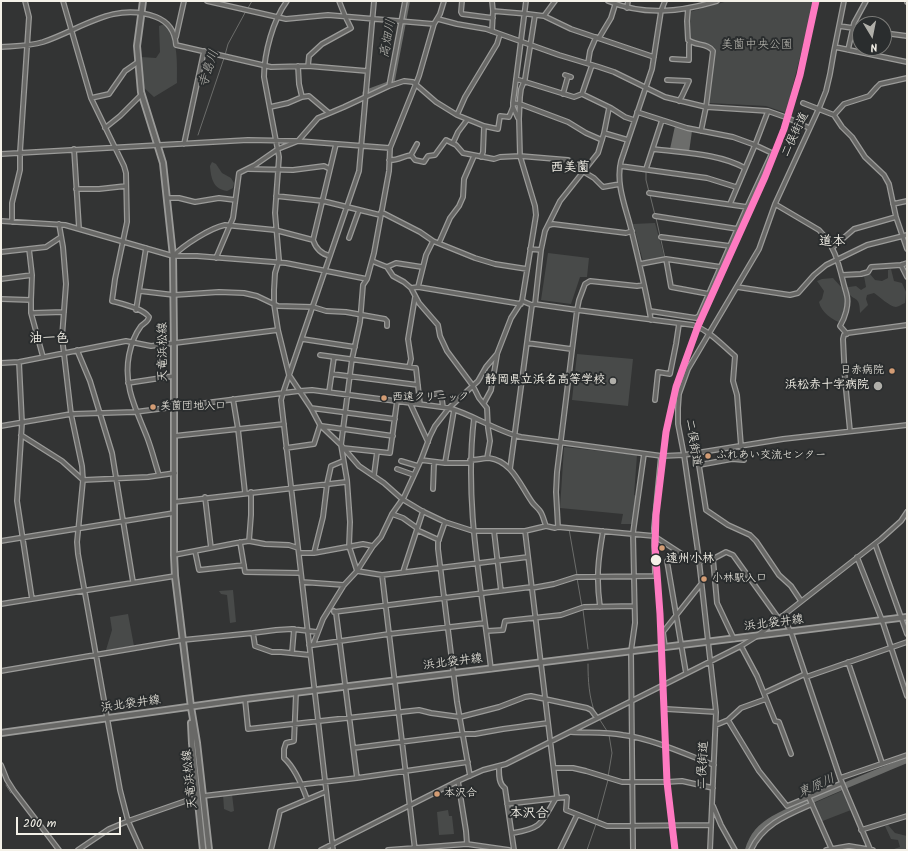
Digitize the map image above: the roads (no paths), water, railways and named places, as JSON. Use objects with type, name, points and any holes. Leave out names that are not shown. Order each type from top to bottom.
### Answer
[{"type":"main road","name":"天竜浜松線","points":[[143,1],[137,46],[138,62],[142,94],[163,163],[168,198],[173,256],[175,576],[191,707],[197,743],[209,850]]},
{"type":"main road","name":"浜北袋井線","points":[[1,733],[314,690],[904,617]]},
{"type":"main road","name":"天竜浜松線","points":[[191,707],[192,743],[203,850]]},
{"type":"street","points":[[12,222],[12,203],[20,170],[28,45],[29,17],[25,1]]},
{"type":"street","points":[[62,1],[91,98],[124,166],[128,214],[124,242],[114,280],[112,301],[132,307],[149,317],[148,321],[141,326],[133,342],[127,368],[128,383],[136,412],[147,438],[159,476]]},
{"type":"street","points":[[184,1],[176,38],[176,45],[271,67],[308,66],[367,72]]},
{"type":"street","points":[[207,1],[286,18],[320,15],[345,16],[434,24]]},
{"type":"street","points":[[287,1],[277,17],[272,30],[264,77],[278,149],[279,170],[276,196],[275,230],[278,263],[275,273],[274,304],[278,330],[289,375],[321,426],[359,466],[374,475],[402,499],[445,522],[473,531],[525,531],[546,526],[654,536],[688,558]]},
{"type":"street","points":[[308,66],[309,56],[319,47],[351,28],[339,1]]},
{"type":"street","points":[[311,645],[306,631],[299,553],[281,400],[359,171],[374,1]]},
{"type":"street","points":[[389,86],[403,21],[405,1]]},
{"type":"street","points":[[357,571],[349,546],[350,522],[342,447],[352,359],[360,315],[363,285],[367,279],[372,261],[388,176],[390,148],[419,76],[434,24],[438,19],[444,1]]},
{"type":"street","points":[[462,1],[462,14],[493,18]]},
{"type":"street","points":[[492,1],[492,31]]},
{"type":"street","points":[[216,258],[233,218],[239,173],[255,166],[278,149],[298,141],[318,118],[389,86],[404,81],[412,82],[436,102],[457,115],[484,126],[498,129],[500,116],[509,117],[513,105],[526,1]]},
{"type":"street","points":[[544,16],[555,1]]},
{"type":"street","points":[[608,1],[627,8],[650,11],[678,11],[717,1]]},
{"type":"street","points":[[627,8],[628,1]]},
{"type":"street","points":[[651,320],[640,264],[620,184],[619,174],[634,120],[646,88],[654,57],[664,1]]},
{"type":"street","name":"二俣街道","points":[[710,850],[716,712],[698,560],[684,455],[678,424],[679,394],[688,369],[758,249],[775,204],[819,109],[826,91],[830,74],[844,1]]},
{"type":"street","points":[[858,16],[866,1]]},
{"type":"street","points":[[516,80],[524,81],[574,98],[582,94],[590,64],[590,51],[611,18],[615,4]]},
{"type":"street","points":[[672,59],[689,60],[690,42],[688,40],[688,9]]},
{"type":"street","points":[[493,11],[544,16],[566,27],[654,57]]},
{"type":"street","points":[[1,47],[28,45],[44,41],[109,14],[142,12],[161,19],[169,24],[176,38]]},
{"type":"street","points":[[484,403],[490,390],[497,354],[511,318],[521,303],[534,231],[535,206],[520,156],[519,119],[521,88],[524,81],[531,46],[535,15]]},
{"type":"street","points":[[438,19],[492,31],[566,58],[614,72],[665,97],[706,107],[768,111],[809,128]]},
{"type":"street","points":[[839,26],[852,28]]},
{"type":"street","points":[[848,50],[852,32]]},
{"type":"street","points":[[457,115],[465,97],[497,44],[500,34]]},
{"type":"street","points":[[892,34],[907,36]]},
{"type":"street","points":[[690,42],[709,47],[713,51],[706,107],[701,131]]},
{"type":"street","points":[[835,47],[907,62]]},
{"type":"street","points":[[184,144],[204,51]]},
{"type":"street","points":[[91,98],[109,94],[125,71],[138,62]]},
{"type":"street","points":[[298,66],[299,84],[302,97]]},
{"type":"street","points":[[563,94],[568,76]]},
{"type":"street","points":[[834,116],[844,104],[869,96],[880,84],[907,78]]},
{"type":"street","points":[[667,80],[689,81],[679,101]]},
{"type":"street","points":[[105,128],[120,116],[142,94]]},
{"type":"street","points":[[582,94],[611,108],[625,117],[634,120]]},
{"type":"street","points":[[270,107],[309,96],[329,113]]},
{"type":"street","points":[[803,103],[834,116],[852,137],[870,162],[884,175],[889,184],[896,217],[907,249]]},
{"type":"street","points":[[513,105],[520,104],[568,122],[586,133],[602,140]]},
{"type":"street","points":[[513,105],[519,119]]},
{"type":"street","points":[[510,469],[527,343],[545,231],[560,201],[598,153],[609,108]]},
{"type":"street","points":[[730,204],[768,111]]},
{"type":"street","points":[[637,112],[701,131],[733,137],[772,153],[698,317],[650,311]]},
{"type":"street","points":[[453,143],[458,132],[467,120]]},
{"type":"street","points":[[646,169],[662,120]]},
{"type":"street","points":[[480,156],[482,152],[484,126]]},
{"type":"street","points":[[604,133],[628,140]]},
{"type":"street","points":[[1,154],[248,140],[298,141],[390,148]]},
{"type":"street","points":[[411,155],[415,160],[424,162],[428,156],[435,155],[446,140],[458,147],[462,154],[494,159],[500,157],[520,156],[570,161],[573,167],[594,178],[603,187],[620,184]]},
{"type":"street","points":[[330,256],[324,254],[318,249],[313,240],[336,144]]},
{"type":"street","points":[[389,160],[397,160],[411,155],[418,144]]},
{"type":"street","points":[[74,149],[79,228]]},
{"type":"street","points":[[653,149],[708,156],[726,160],[745,168]]},
{"type":"street","points":[[439,243],[450,218],[459,206],[463,197],[464,179],[474,156]]},
{"type":"street","points":[[247,169],[293,170],[324,166],[330,169]]},
{"type":"street","points":[[620,166],[706,178],[736,187]]},
{"type":"street","points":[[76,189],[99,189],[126,186]]},
{"type":"street","points":[[649,193],[730,204],[748,208]]},
{"type":"street","points":[[276,196],[323,201],[380,214],[420,232],[433,241],[487,262],[527,269]]},
{"type":"street","points":[[168,198],[179,198],[195,202],[219,198],[235,200]]},
{"type":"street","points":[[893,204],[907,201]]},
{"type":"street","points":[[775,204],[819,230],[825,236],[832,248],[838,260],[848,297],[844,322],[840,326],[847,333]]},
{"type":"street","points":[[349,238],[359,210]]},
{"type":"street","points":[[655,216],[738,229]]},
{"type":"street","points":[[832,248],[854,228],[896,217]]},
{"type":"street","points":[[1,221],[59,224],[79,228],[173,256],[197,256],[286,263],[367,279]]},
{"type":"street","points":[[59,224],[66,284],[62,337],[63,353],[71,414],[82,466],[83,480],[78,528],[78,554],[120,790],[128,821],[141,850]]},
{"type":"street","points":[[549,225],[553,224],[626,232],[632,231]]},
{"type":"street","points":[[173,256],[194,240],[220,226],[275,230],[313,240]]},
{"type":"street","points":[[737,286],[790,295],[796,294],[819,270],[826,265],[867,245],[907,235]]},
{"type":"street","points":[[1,252],[46,248],[61,237]]},
{"type":"street","points":[[661,237],[730,246]]},
{"type":"street","points":[[418,287],[422,267],[433,241]]},
{"type":"street","points":[[136,310],[146,248]]},
{"type":"street","points":[[29,249],[32,275],[31,313],[43,357]]},
{"type":"street","points":[[530,250],[541,250]]},
{"type":"street","points":[[640,264],[666,259],[721,267]]},
{"type":"street","points":[[666,259],[671,287],[709,294]]},
{"type":"street","points":[[372,261],[387,267],[392,276],[404,282],[411,288],[419,304],[438,325],[447,351],[484,403],[488,412],[490,441],[487,458]]},
{"type":"street","points":[[387,267],[396,263],[422,267]]},
{"type":"street","points":[[842,275],[861,274],[868,272],[870,267],[901,265],[907,263]]},
{"type":"street","points":[[901,265],[907,277]]},
{"type":"street","points":[[1,279],[32,275]]},
{"type":"street","points":[[558,527],[556,492],[560,443],[571,349],[579,300],[585,284],[590,281],[637,286],[644,285]]},
{"type":"street","points":[[411,288],[418,287],[521,303],[698,327],[709,334],[735,356],[733,381],[737,395],[741,446],[744,460],[732,459],[700,465]]},
{"type":"street","points":[[140,291],[174,295],[219,292],[244,293],[257,296],[278,306],[313,307],[326,311],[385,319],[387,321],[387,326]]},
{"type":"street","points":[[409,367],[411,359],[408,339],[415,296]]},
{"type":"street","points":[[1,299],[31,300]]},
{"type":"street","points":[[31,313],[64,312]]},
{"type":"street","points":[[655,400],[658,372],[670,374],[679,324]]},
{"type":"street","points":[[850,431],[843,349],[844,335],[847,333],[907,324]]},
{"type":"street","points":[[1,363],[19,362],[126,341],[151,346],[278,330]]},
{"type":"street","points":[[302,339],[355,347]]},
{"type":"street","points":[[527,343],[571,349]]},
{"type":"street","points":[[77,350],[90,381],[112,453],[133,582]]},
{"type":"street","points":[[333,850],[310,655],[311,645],[344,585],[357,571],[381,536],[392,514],[402,499],[421,460],[435,426],[449,408],[478,381],[486,367],[497,354]]},
{"type":"street","points":[[320,355],[416,368],[420,404]]},
{"type":"street","points":[[329,392],[334,357]]},
{"type":"street","points":[[19,362],[22,423],[17,501],[32,599]]},
{"type":"street","points":[[332,374],[418,386]]},
{"type":"street","points":[[128,383],[174,376]]},
{"type":"street","points":[[1,426],[71,414],[136,412],[299,391],[348,394],[449,408],[514,435],[560,443],[661,456],[684,455],[783,439],[907,425]]},
{"type":"street","points":[[434,394],[441,393],[443,408]]},
{"type":"street","points":[[233,399],[245,493]]},
{"type":"street","points":[[342,447],[390,454],[397,401]]},
{"type":"street","points":[[410,403],[428,442]]},
{"type":"street","points":[[311,408],[395,419]]},
{"type":"street","points":[[445,463],[454,410]]},
{"type":"street","points":[[474,418],[470,462],[473,531],[491,669]]},
{"type":"street","points":[[174,436],[284,424]]},
{"type":"street","points":[[321,426],[393,436]]},
{"type":"street","points":[[286,448],[314,444],[321,426]]},
{"type":"street","points":[[21,435],[62,462],[83,480],[159,476],[174,473]]},
{"type":"street","points":[[374,475],[377,452]]},
{"type":"street","points":[[697,453],[706,510],[728,525],[750,535],[756,540],[779,575],[791,586],[801,601]]},
{"type":"street","points":[[633,850],[631,651],[634,622],[633,533],[644,454]]},
{"type":"street","points":[[329,610],[334,612],[532,587],[554,584],[577,577],[655,576],[654,536],[661,456]]},
{"type":"street","points":[[421,460],[445,463],[470,462],[487,458],[497,461],[510,469],[516,476],[532,502],[541,512],[546,526]]},
{"type":"street","points":[[314,553],[323,517],[331,466],[343,461]]},
{"type":"street","points":[[401,461],[418,466]]},
{"type":"street","points":[[432,490],[434,462]]},
{"type":"street","points":[[397,469],[414,475]]},
{"type":"street","points":[[174,502],[205,497],[346,482]]},
{"type":"street","points":[[249,541],[251,492]]},
{"type":"street","points":[[205,497],[211,548]]},
{"type":"street","points":[[403,572],[423,511]]},
{"type":"street","points":[[321,850],[458,781],[483,770],[499,766],[570,732],[741,646],[757,636],[875,544],[901,521],[907,512]]},
{"type":"street","points":[[1,541],[174,513]]},
{"type":"street","points":[[392,514],[404,518],[417,529],[439,540]]},
{"type":"street","points":[[445,522],[438,545],[460,717],[470,776]]},
{"type":"street","points":[[494,531],[501,590]]},
{"type":"street","points":[[513,833],[530,830],[542,822],[557,798],[525,531]]},
{"type":"street","points":[[600,607],[597,584],[597,561],[602,531]]},
{"type":"street","points":[[174,555],[249,541],[265,544],[289,545],[298,548]]},
{"type":"street","points":[[240,542],[245,572],[301,573]]},
{"type":"street","points":[[299,553],[314,553],[363,544],[373,546]]},
{"type":"street","points":[[875,544],[904,617],[907,634]]},
{"type":"street","points":[[195,551],[199,570],[244,565]]},
{"type":"street","points":[[686,673],[667,561],[669,559],[688,558],[698,560],[713,559],[726,552],[733,555],[791,632],[840,778],[861,830],[872,849]]},
{"type":"street","points":[[857,557],[882,620],[907,696]]},
{"type":"street","points":[[357,571],[382,575],[528,558]]},
{"type":"street","points":[[713,559],[717,604],[734,639]]},
{"type":"street","points":[[382,575],[415,849]]},
{"type":"street","points":[[1,604],[175,576]]},
{"type":"street","points":[[302,582],[344,585]]},
{"type":"street","points":[[665,647],[663,632],[701,584]]},
{"type":"street","points":[[487,631],[503,630],[505,621],[561,615],[582,608],[634,606]]},
{"type":"street","points":[[334,612],[336,613],[357,778]]},
{"type":"street","points":[[311,645],[485,623]]},
{"type":"street","points":[[292,653],[294,629]]},
{"type":"street","points":[[1,671],[183,640],[276,630],[294,629],[317,632]]},
{"type":"street","points":[[253,633],[255,646],[272,652],[310,655]]},
{"type":"street","points":[[764,693],[805,676],[907,642]]},
{"type":"street","points":[[741,646],[751,663],[775,721],[779,722],[791,754]]},
{"type":"street","points":[[848,662],[882,763]]},
{"type":"street","points":[[296,693],[294,741],[286,743],[284,758],[289,762],[308,799]]},
{"type":"street","points":[[245,699],[248,729],[419,710],[460,717],[499,707],[531,696],[587,708],[592,710],[597,718]]},
{"type":"street","points":[[716,725],[728,720],[741,708],[766,699]]},
{"type":"street","points":[[666,709],[716,712]]},
{"type":"street","points":[[728,720],[759,771],[787,806],[842,783]]},
{"type":"street","points":[[354,748],[463,734],[475,734],[548,723]]},
{"type":"street","points":[[570,732],[632,736],[665,746],[714,764]]},
{"type":"street","points":[[840,778],[907,755]]},
{"type":"street","points":[[203,796],[405,772],[468,762]]},
{"type":"street","points":[[1,765],[7,780],[14,791],[59,850]]},
{"type":"street","points":[[499,766],[500,783],[501,786],[505,788],[513,833],[514,850]]},
{"type":"street","points":[[554,768],[573,768],[622,782],[682,781],[713,788]]},
{"type":"street","points":[[458,781],[467,844]]},
{"type":"street","points":[[271,850],[280,811],[325,792]]},
{"type":"street","points":[[78,850],[109,829],[197,797]]},
{"type":"street","points":[[507,804],[567,797],[566,810],[607,826],[711,825]]},
{"type":"street","points":[[809,798],[832,849]]},
{"type":"street","points":[[751,850],[757,838],[776,821],[812,804]]},
{"type":"street","points":[[712,805],[735,850]]},
{"type":"street","points":[[560,850],[577,815]]},
{"type":"street","points":[[861,830],[907,816]]},
{"type":"street","points":[[455,844],[456,850]]},
{"type":"street","points":[[388,850],[467,844],[509,850]]},
{"type":"street","points":[[826,850],[849,846],[872,849]]},
{"type":"waterway","name":"寺島川","points":[[248,8],[252,1]]},
{"type":"waterway","name":"高畑川","points":[[392,80],[407,1]]},
{"type":"waterway","name":"寺島川","points":[[225,55],[228,44],[246,11]]},
{"type":"waterway","name":"寺島川","points":[[198,135],[224,58]]},
{"type":"waterway","name":"高畑川","points":[[368,92],[387,85]]},
{"type":"waterway","points":[[646,170],[646,180],[649,192]]},
{"type":"waterway","points":[[650,195],[655,215]]},
{"type":"waterway","points":[[656,218],[665,258]]},
{"type":"waterway","points":[[569,529],[577,575]]},
{"type":"waterway","points":[[577,578],[582,607]]},
{"type":"waterway","points":[[583,610],[588,649]]},
{"type":"waterway","points":[[588,664],[589,689],[595,713]]},
{"type":"waterway","points":[[600,720],[607,731]]},
{"type":"waterway","points":[[608,777],[612,753],[609,735]]},
{"type":"waterway","name":"東原川","points":[[748,850],[758,831],[777,817],[826,794],[907,760]]},
{"type":"waterway","points":[[597,821],[608,780]]},
{"type":"waterway","points":[[6,785],[11,793]]},
{"type":"waterway","points":[[587,850],[596,824]]},
{"type":"place","name":"日赤病院","points":[[892,371]]},
{"type":"place","name":"静岡県立浜名高等学校","points":[[613,381]]},
{"type":"place","name":"浜松赤十字病院","points":[[878,386]]},
{"type":"place","name":"西遠クリニック","points":[[384,398]]},
{"type":"place","name":"美薗団地入口","points":[[153,407]]},
{"type":"place","name":"ふれあい交流センター","points":[[708,456]]},
{"type":"place","name":"遠州小林","points":[[656,560]]},
{"type":"place","name":"小林駅入口","points":[[704,579]]},
{"type":"place","name":"本沢合","points":[[437,794]]},
{"type":"district","name":"西美薗","points":[[570,169]]},
{"type":"district","name":"道本","points":[[832,243]]},
{"type":"district","name":"油一色","points":[[49,340]]},
{"type":"district","name":"本沢合","points":[[529,815]]},
{"type":"park label","name":"美薗中央公園","points":[[757,46]]}]
